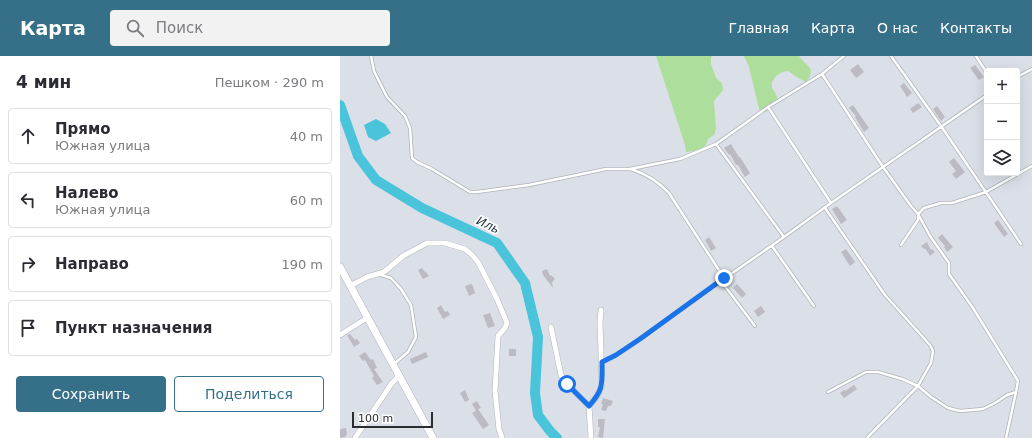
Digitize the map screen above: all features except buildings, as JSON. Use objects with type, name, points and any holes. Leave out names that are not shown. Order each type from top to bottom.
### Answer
[{"type":"street","points":[[350,286],[367,277],[384,272],[402,256],[427,243],[445,244],[465,249],[472,255],[478,262],[497,299],[506,323],[505,328],[498,336],[495,391],[499,429],[502,438]]},
{"type":"street","points":[[340,267],[433,438]]},
{"type":"street","points":[[589,406],[597,396],[602,385],[601,310]]},
{"type":"street","points":[[340,335],[367,318]]},
{"type":"street","points":[[551,327],[562,375],[567,384],[589,406],[591,438]]},
{"type":"street","points":[[355,438],[392,383],[400,376]]},
{"type":"lane","points":[[371,56],[374,71],[387,97],[405,116],[410,128],[412,158],[470,192],[528,185],[606,169],[630,169],[680,159],[716,144],[768,107],[822,74],[844,56]]},
{"type":"lane","points":[[891,56],[941,126],[1021,244]]},
{"type":"lane","points":[[976,56],[984,68]]},
{"type":"lane","points":[[1020,75],[1032,69]]},
{"type":"lane","points":[[822,74],[883,167],[918,214],[930,236],[949,262],[949,274],[973,308],[1018,381],[1006,438]]},
{"type":"lane","points":[[602,362],[616,355],[640,339],[721,280],[784,238],[831,203],[984,97]]},
{"type":"lane","points":[[768,107],[831,203]]},
{"type":"lane","points":[[716,144],[784,238]]},
{"type":"lane","points":[[901,246],[918,220],[918,214],[924,208],[986,192],[1032,166]]},
{"type":"lane","points":[[630,169],[641,172],[660,184],[669,193],[724,278]]},
{"type":"lane","points":[[825,208],[885,295],[930,345],[933,352],[931,363],[918,386],[867,438]]},
{"type":"lane","points":[[772,246],[814,306]]},
{"type":"lane","points":[[379,274],[391,278],[401,289],[411,305],[416,337],[408,352],[393,364]]},
{"type":"lane","points":[[721,280],[755,326]]},
{"type":"lane","points":[[828,392],[866,372],[878,372],[902,379],[918,386],[931,398],[948,408],[960,411],[983,409],[1007,395],[1016,392]]},
{"type":"green space","points":[[656,56],[713,56],[711,57],[711,64],[716,78],[722,83],[723,90],[714,101],[716,129],[714,135],[708,139],[706,145],[700,150],[686,152]]},
{"type":"green space","points":[[744,56],[799,56],[811,70],[810,77],[806,82],[788,71],[782,72],[776,76],[772,82],[772,88],[778,100],[766,112],[760,113],[749,67]]},
{"type":"water","points":[[376,119],[385,124],[391,133],[376,141],[368,137],[364,125]]},
{"type":"waterway","name":"Иль","points":[[340,105],[358,156],[376,180],[422,208],[497,243],[525,283],[538,337],[535,393],[538,415],[557,438]]},
{"type":"route","points":[[567,384],[589,406],[597,396],[602,385],[602,362],[616,355],[640,339],[724,278]]}]
